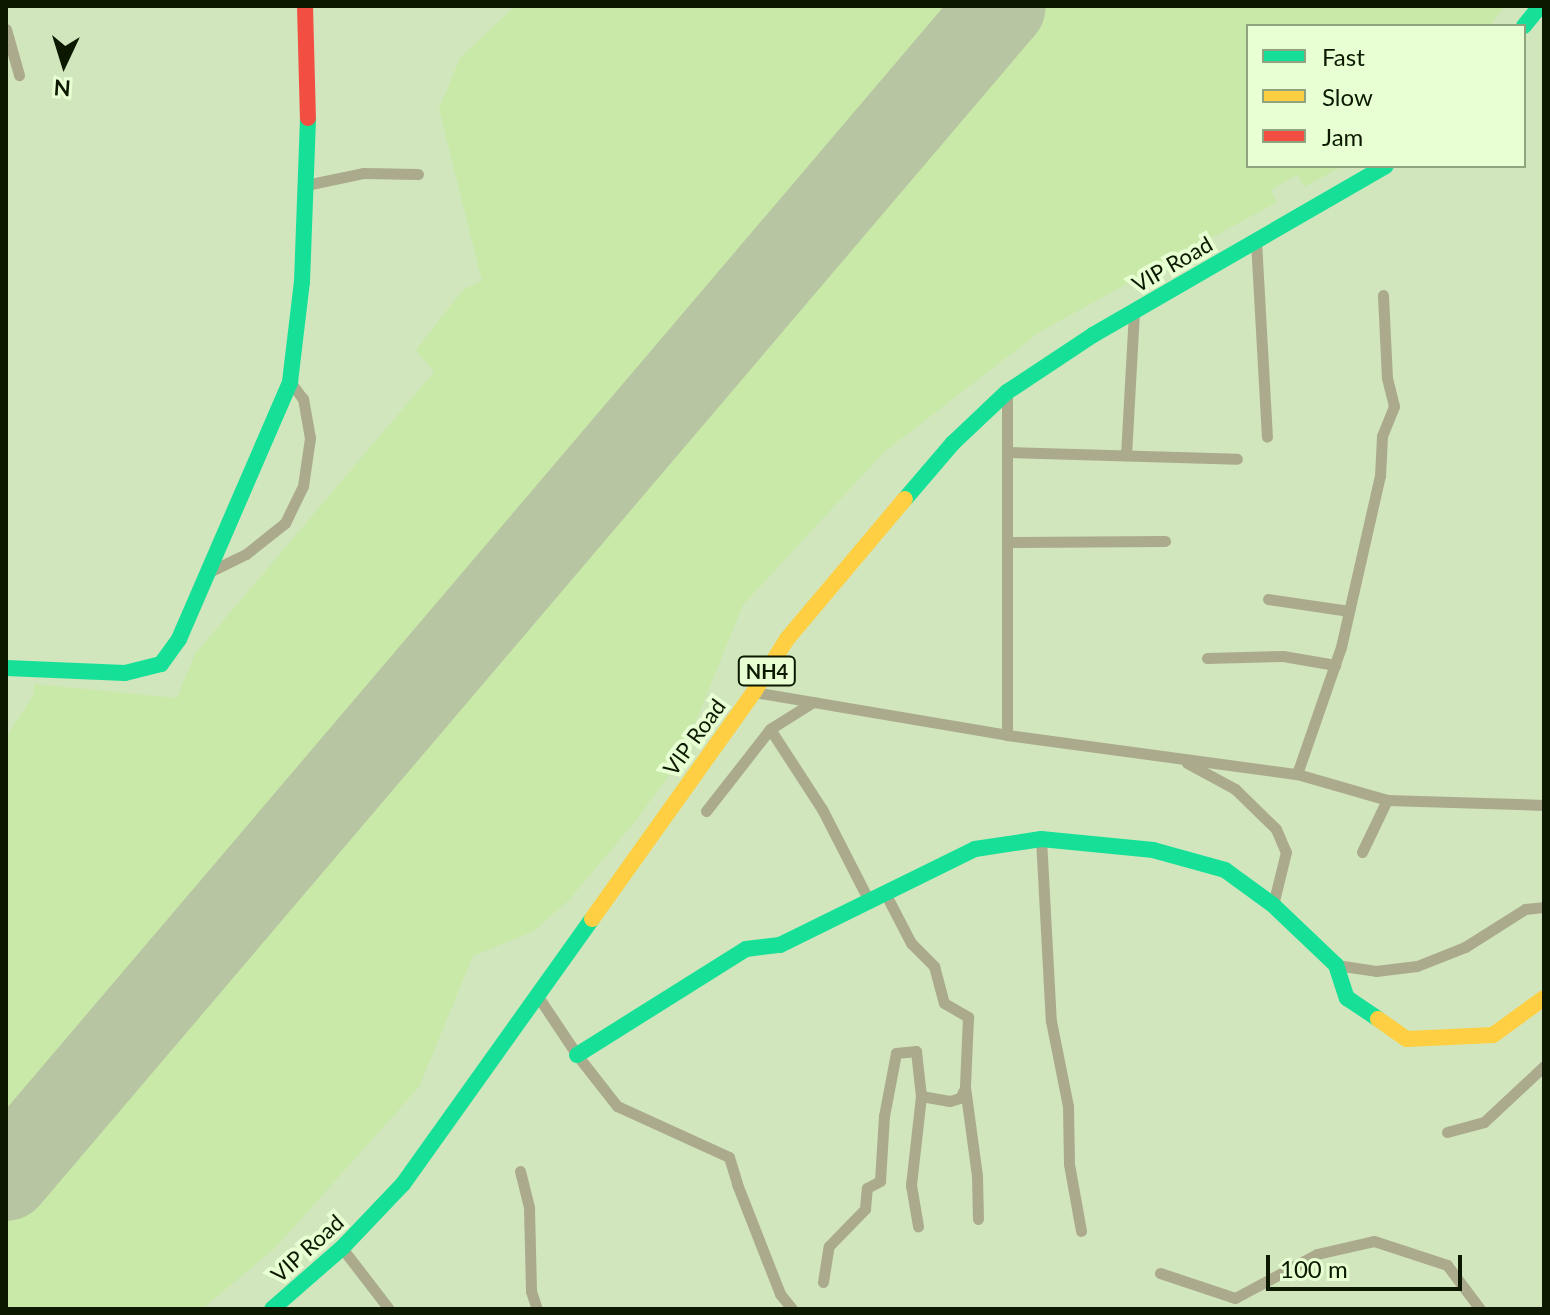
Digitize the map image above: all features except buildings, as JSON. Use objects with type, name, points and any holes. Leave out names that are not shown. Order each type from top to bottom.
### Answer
[{"type":"main road","points":[[6,668],[125,673],[161,664],[179,639],[204,575],[290,382],[302,282],[306,185],[305,6]]},
{"type":"main road","points":[[1526,24],[1540,6]]},
{"type":"main road","name":"VIP Road","points":[[272,1309],[342,1248],[403,1184],[754,692],[787,639],[942,456],[1007,392],[1134,311],[1383,168]]},
{"type":"main road","points":[[577,1055],[746,949],[780,945],[975,849],[1041,839],[1153,850],[1225,870],[1273,905],[1336,965],[1347,998],[1407,1039],[1493,1035],[1544,998]]},
{"type":"street","points":[[6,29],[19,75]]},
{"type":"street","points":[[306,185],[363,173],[418,174]]},
{"type":"street","points":[[1256,241],[1267,437]]},
{"type":"street","points":[[1297,774],[1335,665],[1380,476],[1382,436],[1394,406],[1387,378],[1383,295]]},
{"type":"street","points":[[1126,455],[1134,311]]},
{"type":"street","points":[[204,575],[246,554],[285,523],[303,486],[310,438],[303,399],[290,382]]},
{"type":"street","points":[[1007,392],[1007,735]]},
{"type":"street","points":[[1007,452],[1237,459]]},
{"type":"street","points":[[1007,542],[1165,541]]},
{"type":"street","points":[[1268,599],[1349,611]]},
{"type":"street","points":[[1207,658],[1283,656],[1335,665]]},
{"type":"street","points":[[754,692],[1007,735],[1297,774],[1387,800],[1544,805]]},
{"type":"street","points":[[706,811],[770,729],[813,702]]},
{"type":"street","points":[[770,729],[822,809],[869,901]]},
{"type":"street","points":[[1180,759],[1235,789],[1276,829],[1286,852],[1273,905]]},
{"type":"street","points":[[1362,852],[1387,800]]},
{"type":"street","points":[[1041,839],[1051,1021],[1068,1106],[1069,1164],[1081,1231]]},
{"type":"street","points":[[885,893],[911,943],[934,966],[944,1003],[968,1017],[965,1087],[977,1176],[978,1219]]},
{"type":"street","points":[[1336,965],[1376,971],[1417,966],[1465,947],[1525,909],[1543,907]]},
{"type":"street","points":[[537,994],[577,1055],[617,1106],[729,1157],[780,1294],[792,1309]]},
{"type":"street","points":[[823,1282],[829,1246],[865,1209],[867,1188],[880,1181],[884,1116],[896,1053],[916,1051],[921,1096],[911,1185],[918,1226]]},
{"type":"street","points":[[1447,1132],[1484,1122],[1544,1066]]},
{"type":"street","points":[[921,1096],[950,1101],[960,1098],[965,1087]]},
{"type":"street","points":[[520,1171],[529,1208],[531,1291],[537,1309]]},
{"type":"street","points":[[1160,1273],[1235,1298],[1317,1254],[1374,1241],[1447,1265],[1480,1309]]},
{"type":"street","points":[[342,1248],[389,1309]]},
{"type":"shaded area","points":[[515,6],[1505,6],[1492,24],[1246,24],[1246,168],[1339,168],[1304,187],[1297,174],[1271,190],[1277,202],[1041,331],[884,452],[743,605],[680,760],[637,819],[569,900],[534,931],[473,956],[419,1087],[276,1247],[202,1309],[6,1309],[6,738],[34,694],[34,684],[177,698],[195,654],[434,372],[416,350],[463,290],[482,281],[439,109],[460,58]]},
{"type":"runway","points":[[6,1177],[1002,6]]},
{"type":"traffic: fast","points":[[1526,24],[1540,6]]},
{"type":"traffic: fast","points":[[6,668],[125,673],[161,664],[179,639],[290,382],[302,282],[308,118]]},
{"type":"traffic: fast","points":[[905,499],[953,443],[1007,392],[1093,335],[1383,168]]},
{"type":"traffic: fast","points":[[577,1055],[746,949],[780,945],[975,849],[1041,839],[1153,850],[1225,870],[1273,905],[1336,965],[1347,998],[1378,1019]]},
{"type":"traffic: fast","points":[[272,1309],[342,1248],[403,1184],[592,919]]},
{"type":"traffic: slow","points":[[592,919],[754,692],[787,639],[905,499]]},
{"type":"traffic: slow","points":[[1378,1019],[1407,1039],[1493,1035],[1544,998]]},
{"type":"traffic: jam","points":[[305,6],[308,118]]}]
